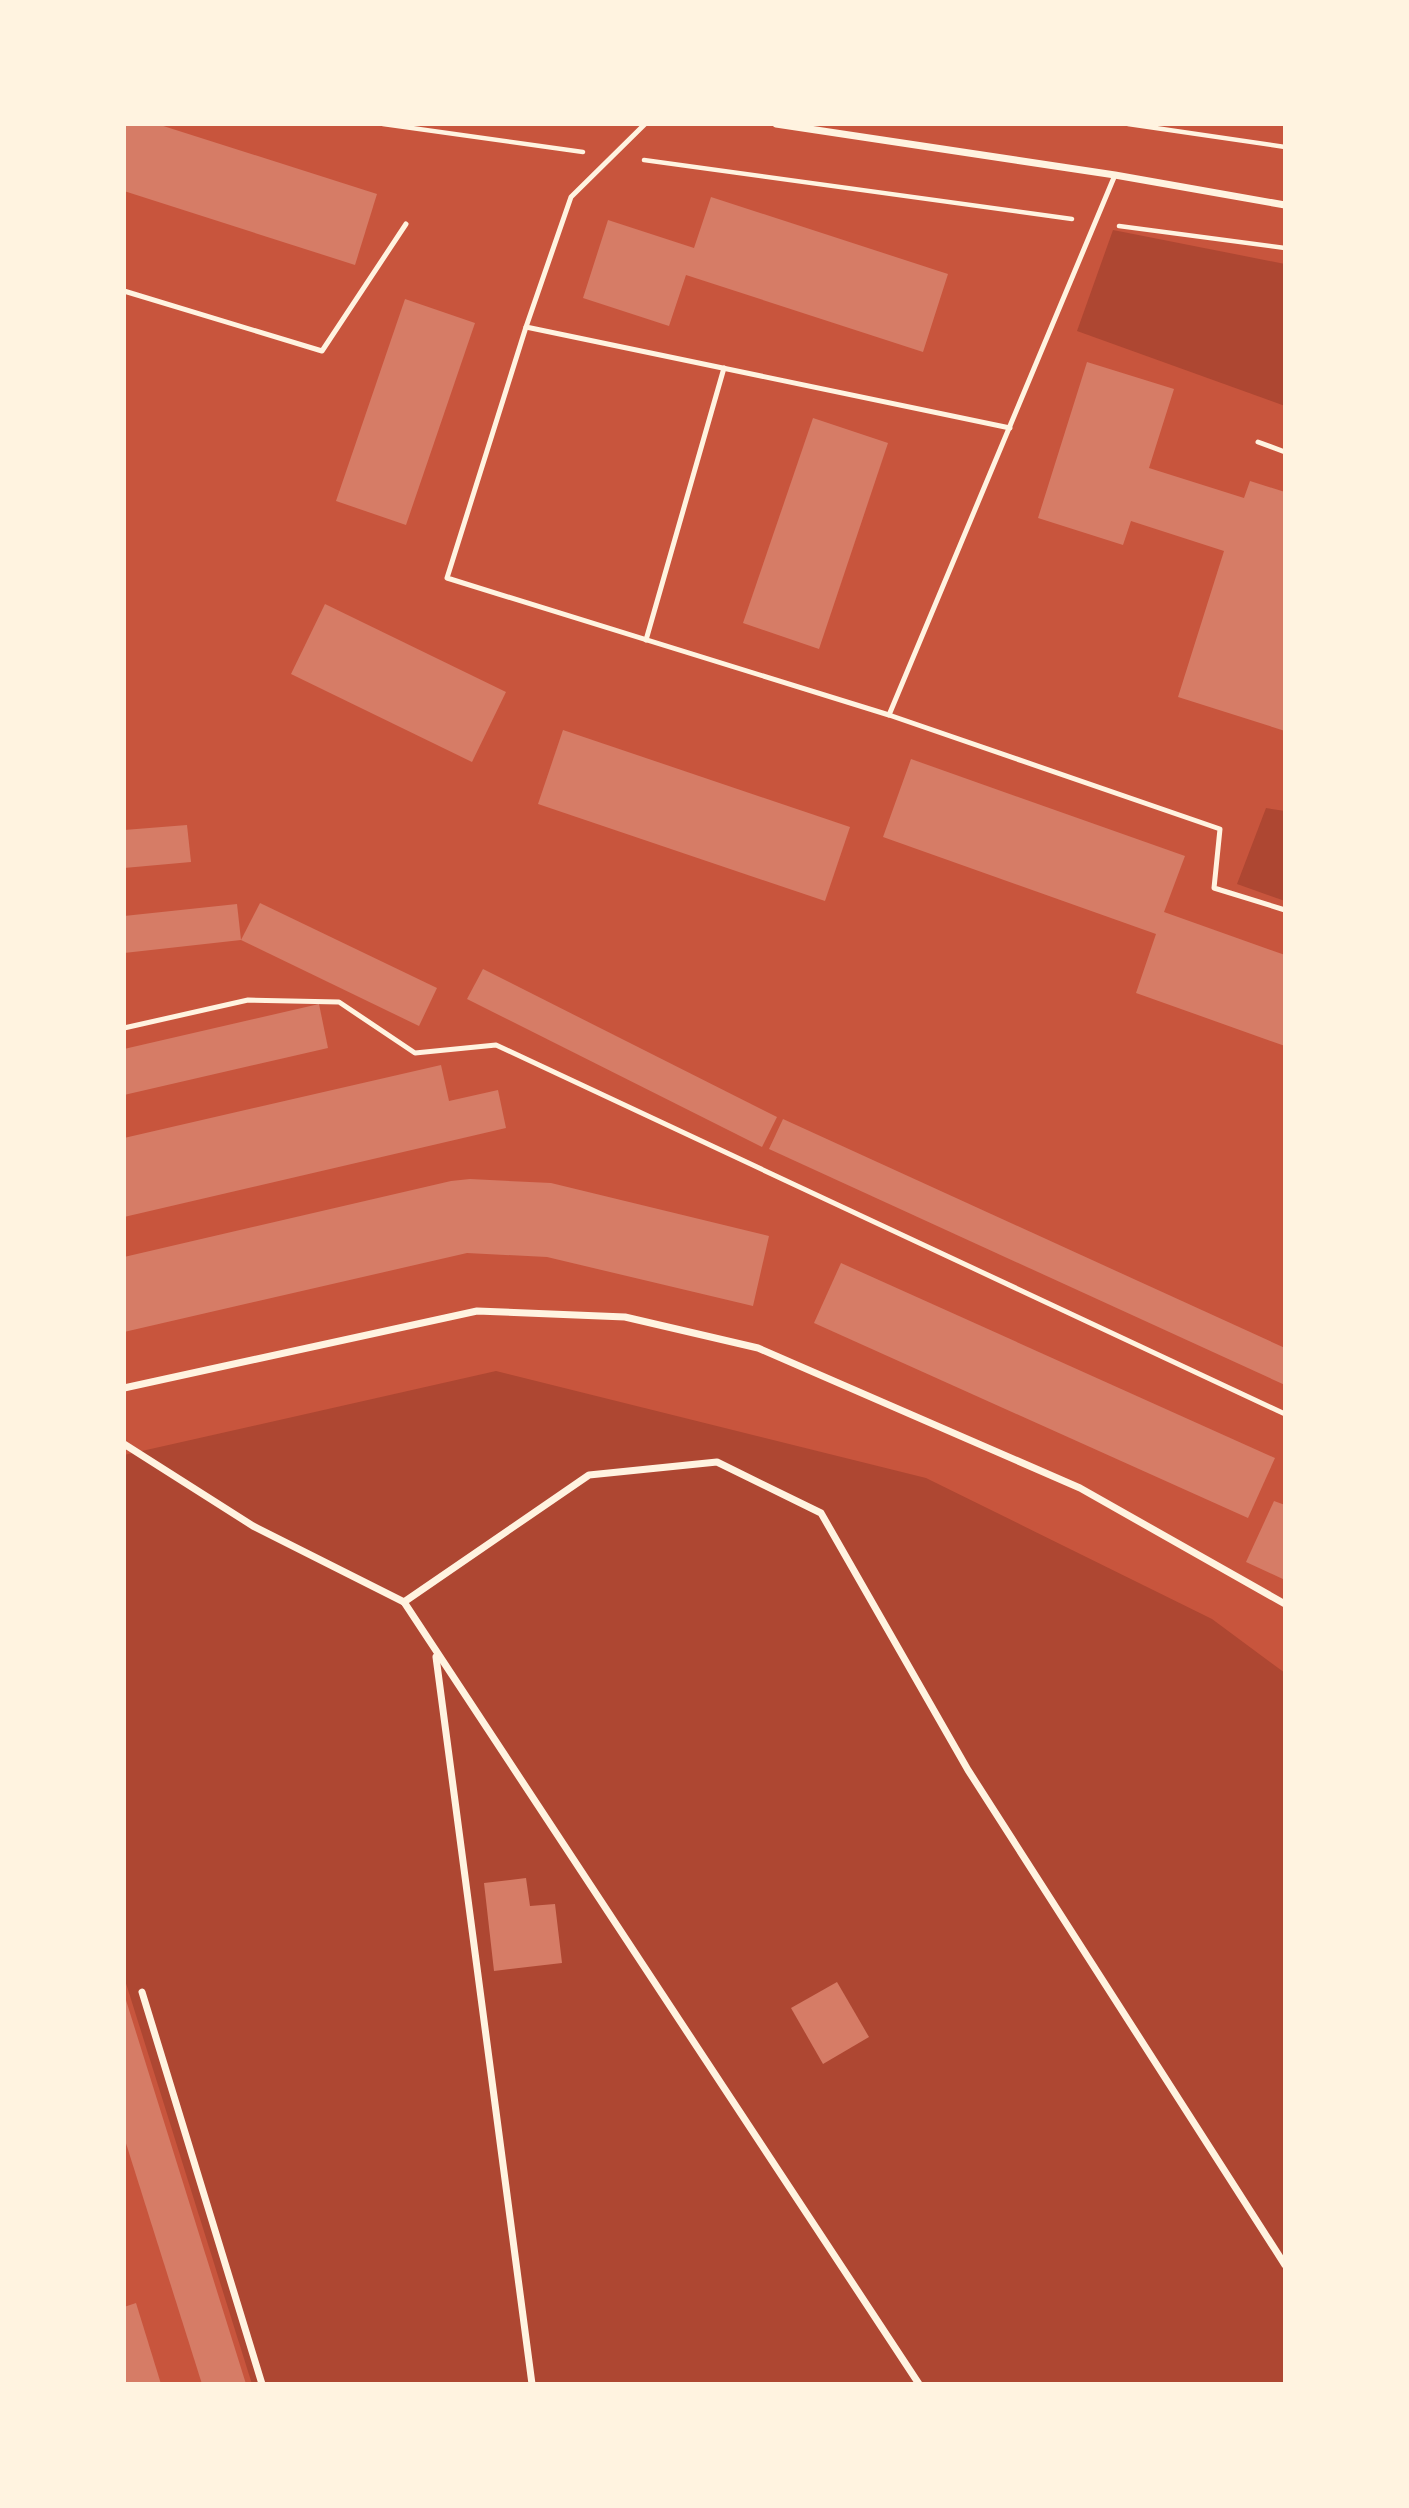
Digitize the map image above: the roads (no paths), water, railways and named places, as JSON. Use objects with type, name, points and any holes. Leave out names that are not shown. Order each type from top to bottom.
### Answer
[{"type":"street","points":[[776,124],[1115,175],[1285,205]]},
{"type":"street","points":[[124,1388],[477,1311],[625,1317],[758,1348],[1080,1488],[1285,1604]]},
{"type":"street","points":[[124,1444],[253,1527],[404,1602],[919,2384]]},
{"type":"street","points":[[404,1602],[589,1475],[717,1462],[821,1513],[968,1770],[1285,2265]]},
{"type":"street","points":[[436,1653],[532,2384]]},
{"type":"street","points":[[142,1992],[262,2384]]},
{"type":"lane","points":[[646,124],[570,197],[447,578],[889,715],[1220,828],[1214,888],[1285,910]]},
{"type":"lane","points":[[889,715],[1115,175]]},
{"type":"lane","points":[[124,291],[322,351],[406,224]]},
{"type":"lane","points":[[526,327],[1010,428]]},
{"type":"lane","points":[[646,640],[724,368]]},
{"type":"lane","points":[[1258,442],[1285,452]]},
{"type":"lane","points":[[124,1028],[248,1000],[339,1002],[415,1053],[496,1045],[1285,1414]]}]
